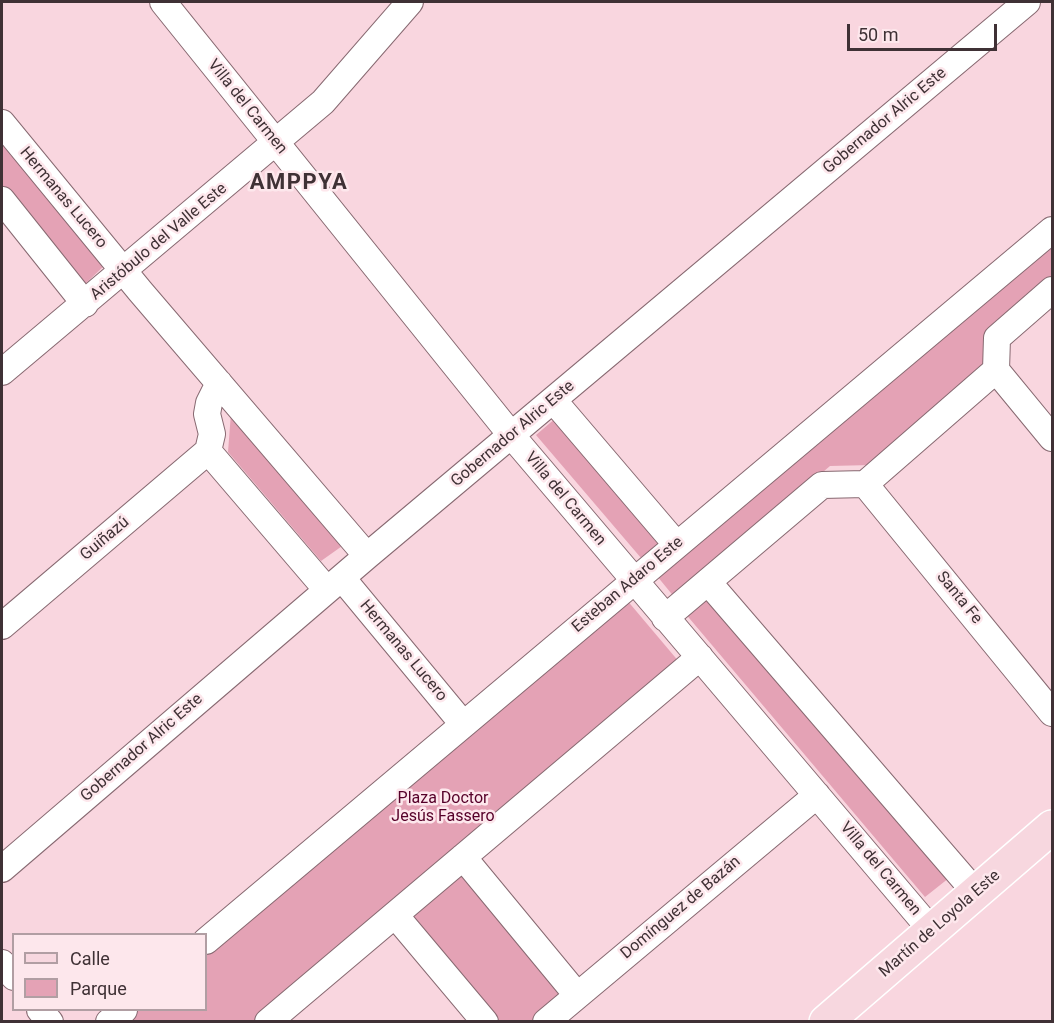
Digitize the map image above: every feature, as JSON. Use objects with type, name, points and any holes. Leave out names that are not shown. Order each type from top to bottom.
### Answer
[{"type":"main road","name":"Martín de Loyola Este","points":[[826,1022],[1053,827]]},
{"type":"street","name":"Villa del Carmen","points":[[163,2],[512,436],[932,931]]},
{"type":"street","name":"Aristóbulo del Valle Este","points":[[2,372],[323,102],[410,2]]},
{"type":"street","name":"Gobernador Alric Este","points":[[2,869],[367,556],[1027,2]]},
{"type":"street","name":"Hermanas Lucero","points":[[2,123],[123,270],[367,556]]},
{"type":"street","points":[[2,200],[85,304]]},
{"type":"street","name":"Esteban Adaro Este","points":[[207,939],[1053,230]]},
{"type":"street","points":[[1053,290],[997,338],[996,370],[1053,438]]},
{"type":"street","points":[[666,618],[822,485],[865,484],[996,370]]},
{"type":"street","points":[[208,451],[212,434],[207,414],[208,403],[219,383]]},
{"type":"street","points":[[554,401],[676,544]]},
{"type":"street","name":"Hermanas Lucero","points":[[208,451],[463,723]]},
{"type":"street","name":"Guiñazú","points":[[2,626],[208,451]]},
{"type":"street","name":"Santa Fe","points":[[865,484],[1053,712]]},
{"type":"street","points":[[708,582],[976,892]]},
{"type":"street","points":[[268,1022],[700,657]]},
{"type":"street","name":"Domínguez de Bazán","points":[[546,1022],[817,795]]},
{"type":"street","points":[[463,857],[577,995]]},
{"type":"street","points":[[395,915],[485,1022]]},
{"type":"street","points":[[2,963],[12,975]]},
{"type":"street","points":[[109,1022],[123,1011]]},
{"type":"green space","points":[[2,132],[106,264],[83,286],[2,186]]},
{"type":"green space","points":[[1052,241],[1052,278],[985,367],[871,465],[830,466],[675,598],[657,576]]},
{"type":"green space","points":[[231,413],[345,544],[321,561],[228,452]]},
{"type":"green space","points":[[557,417],[668,547],[647,565],[536,435]]},
{"type":"green space","points":[[707,593],[949,878],[925,897],[684,612]]},
{"type":"green space","name":"Plaza Doctor Jesús Fassero","points":[[626,599],[680,663],[254,1021],[124,1022],[137,1011],[207,1011],[207,952]]},
{"type":"green space","points":[[466,869],[569,993],[536,1021],[494,1021],[408,917]]},
{"type":"district","name":"AMPPYA","points":[[299,183]]}]
